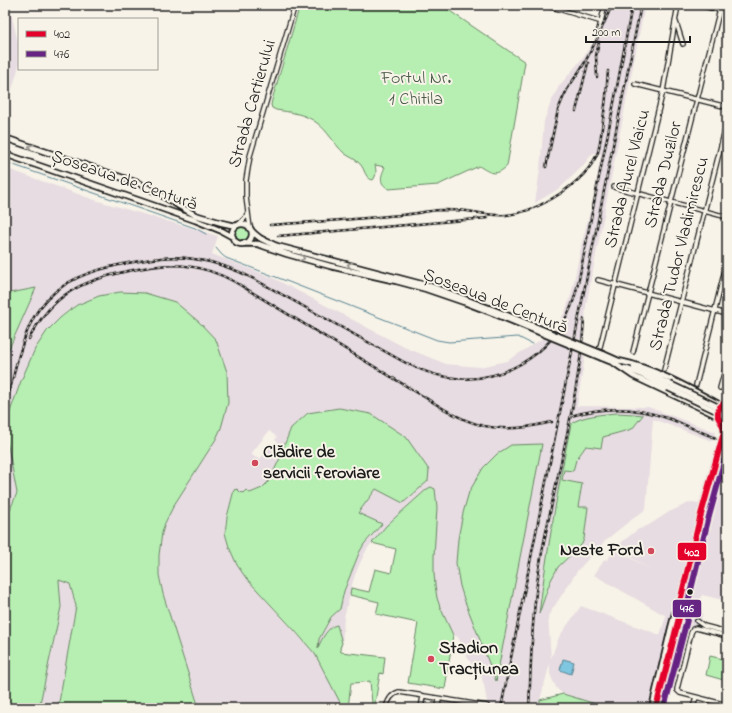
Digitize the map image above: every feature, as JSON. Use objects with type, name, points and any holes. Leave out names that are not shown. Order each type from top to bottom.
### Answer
[{"type":"main road","name":"Șoseaua de Centură","points":[[5,138],[138,183],[196,215],[222,223],[246,225],[255,235],[277,246],[433,287],[616,362],[640,374],[727,411]]},
{"type":"main road","name":"Șoseaua de Centură","points":[[5,154],[195,220],[218,229],[233,237],[238,242],[258,244],[330,266],[411,285],[494,312]]},
{"type":"main road","points":[[233,237],[232,232],[238,225]]},
{"type":"main road","points":[[244,243],[250,238],[250,229]]},
{"type":"main road","points":[[616,362],[642,366],[725,404],[718,411],[724,432]]},
{"type":"main road","points":[[616,362],[633,376],[719,418],[724,423],[727,423]]},
{"type":"main road","name":"Șoseaua de Centură","points":[[669,386],[727,416]]},
{"type":"main road","points":[[656,708],[676,622],[675,613],[679,606],[706,498],[724,432],[727,427]]},
{"type":"main road","points":[[652,708],[676,622]]},
{"type":"street","name":"Strada Cartierului","points":[[250,229],[246,180],[249,164],[295,5]]},
{"type":"street","points":[[545,5],[602,22]]},
{"type":"street","points":[[599,30],[605,5]]},
{"type":"street","name":"Strada Aurel Vlaicu","points":[[601,357],[615,285],[663,91],[678,5]]},
{"type":"street","points":[[700,5],[727,12]]},
{"type":"street","name":"Strada Duzilor","points":[[633,352],[721,5]]},
{"type":"street","points":[[675,21],[683,44]]},
{"type":"street","points":[[635,84],[727,107]]},
{"type":"street","name":"Strada Tudor Vladimirescu","points":[[664,370],[727,122]]},
{"type":"street","points":[[614,186],[671,203],[727,217]]},
{"type":"street","points":[[238,225],[245,218],[248,211]]},
{"type":"street","points":[[696,385],[727,262]]},
{"type":"street","points":[[598,280],[727,314]]},
{"type":"street","points":[[720,388],[727,363]]},
{"type":"street","points":[[697,621],[704,626],[727,632]]},
{"type":"street","points":[[727,636],[696,628],[693,629],[677,690],[680,693],[727,705]]},
{"type":"street","points":[[666,670],[681,673]]},
{"type":"street","points":[[386,708],[389,699],[393,695],[402,692],[474,706],[487,706]]},
{"type":"street","points":[[421,708],[423,696]]},
{"type":"street","points":[[693,708],[696,697]]},
{"type":"street","points":[[438,708],[439,699]]},
{"type":"street","points":[[457,708],[458,702]]},
{"type":"shaded area","points":[[5,5],[9,5],[18,42],[18,69],[5,113]]},
{"type":"shaded area","points":[[609,5],[645,5],[586,306],[584,341],[554,330],[565,312],[571,295],[583,238],[594,197],[601,154],[593,153],[581,168],[560,188],[535,203],[540,169],[544,121],[551,102],[559,86],[581,60],[596,38]]},
{"type":"shaded area","points":[[5,168],[95,200],[218,236],[212,254],[271,277],[404,347],[446,364],[480,367],[507,361],[545,337],[585,356],[577,406],[648,407],[716,432],[712,441],[653,419],[646,509],[606,540],[578,570],[548,616],[551,658],[559,637],[581,606],[660,635],[666,616],[594,575],[605,559],[607,560],[615,549],[653,571],[614,547],[637,530],[649,525],[669,512],[691,502],[699,503],[720,432],[727,420],[727,601],[702,595],[700,602],[703,613],[700,623],[691,627],[685,627],[665,708],[609,708],[563,694],[557,689],[552,679],[550,674],[550,663],[539,708],[488,708],[484,685],[480,673],[472,665],[458,637],[453,635],[445,689],[408,683],[418,623],[376,614],[379,602],[350,595],[344,617],[342,646],[340,650],[341,652],[385,657],[383,674],[380,673],[375,703],[376,708],[372,708],[370,681],[351,683],[348,708],[199,708],[163,594],[159,575],[159,555],[162,533],[169,513],[216,439],[99,296],[77,305],[69,310],[47,331],[6,436],[17,493],[9,512],[5,527],[5,362],[8,351],[36,288],[5,294]],"holes":[[[339,408],[371,414],[376,489],[357,514],[382,524],[364,544],[359,553],[344,591],[340,609],[331,617],[319,639],[315,654],[246,578],[237,565],[225,533],[225,525],[234,490],[237,489],[243,493],[246,490],[250,493],[267,484],[281,456],[291,428],[308,413]],[[269,431],[277,437],[275,440],[278,442],[274,447],[271,445],[260,459],[257,457],[256,458],[251,454]],[[372,543],[396,549],[391,573],[375,569],[369,592],[351,588],[355,575],[367,549]]]},
{"type":"shaded area","points":[[59,580],[70,584],[76,606],[58,708],[39,708],[61,607]]},
{"type":"green space","name":"Fortul Nr. 1 Chitila","points":[[300,5],[441,5],[525,62],[507,166],[500,172],[493,173],[479,166],[438,185],[389,189],[383,184],[381,179],[385,167],[375,165],[376,171],[373,180],[368,178],[362,166],[344,153],[313,120],[303,115],[272,108],[272,100]]},
{"type":"green space","points":[[242,227],[247,229],[249,234],[247,239],[242,241],[237,239],[235,234],[237,229]]},
{"type":"green space","points":[[36,288],[8,351],[5,362],[5,294]]},
{"type":"green space","points":[[120,292],[145,293],[175,302],[199,322],[216,340],[227,372],[228,403],[221,428],[216,439],[174,505],[165,523],[159,555],[159,575],[163,594],[199,708],[58,708],[76,606],[70,584],[59,580],[61,607],[39,708],[5,708],[5,528],[9,512],[17,493],[6,436],[7,420],[21,381],[35,349],[47,331],[60,318],[77,305],[99,296]]},
{"type":"green space","points":[[339,408],[371,414],[406,437],[429,470],[428,481],[403,503],[376,489],[358,513],[382,524],[364,544],[359,553],[344,591],[340,609],[331,617],[319,639],[318,648],[323,637],[331,628],[337,625],[342,643],[340,648],[341,652],[385,657],[383,674],[380,673],[375,703],[376,708],[372,708],[370,681],[351,683],[348,708],[343,708],[315,654],[246,578],[237,565],[225,533],[227,517],[234,490],[237,489],[243,493],[246,490],[250,493],[262,488],[269,481],[281,456],[291,428],[308,413]]},
{"type":"green space","points":[[617,413],[643,415],[632,429],[603,437],[601,448],[586,446],[576,460],[573,471],[564,470],[562,480],[582,484],[578,507],[588,507],[584,539],[582,544],[558,567],[550,582],[539,614],[553,519],[571,424],[586,417]]},
{"type":"green space","points":[[542,444],[496,681],[460,586],[456,563],[458,539],[463,513],[469,492],[483,468],[497,454],[511,445]]},
{"type":"green space","points":[[431,487],[435,489],[437,507],[434,556],[435,585],[440,607],[453,635],[445,689],[408,683],[418,623],[376,614],[379,602],[350,595],[351,588],[369,592],[375,569],[391,573],[396,549],[372,543],[386,526]]},
{"type":"green space","points":[[710,656],[727,660],[727,681],[706,675]]},
{"type":"green space","points":[[563,694],[609,708],[539,708],[540,700]]},
{"type":"water","points":[[563,659],[574,662],[571,674],[560,670]]},
{"type":"waterway","points":[[5,162],[195,228],[206,234]]},
{"type":"waterway","points":[[216,248],[226,258],[437,340],[449,342],[518,337],[532,344]]},
{"type":"railway","points":[[546,167],[558,110],[568,88],[584,64],[597,39],[612,5]]},
{"type":"railway","points":[[5,406],[28,329],[39,309],[57,290],[78,277],[102,269],[161,258],[178,257],[202,260],[225,266],[240,272],[404,362],[430,373],[466,379],[486,377],[504,372],[521,364],[537,353],[550,340],[562,324],[571,307],[579,281],[632,5]]},
{"type":"railway","points":[[501,708],[641,5]]},
{"type":"railway","points":[[597,77],[596,56],[599,42]]},
{"type":"railway","points":[[576,111],[588,63]]},
{"type":"railway","points":[[270,225],[406,215],[440,210],[506,215],[519,213],[546,202],[572,185],[592,163],[598,152],[605,107],[608,71]]},
{"type":"railway","points":[[278,236],[488,218]]},
{"type":"railway","points":[[29,339],[38,324],[58,300],[82,285],[111,275],[143,268],[170,265],[196,267],[221,275],[235,282],[464,420],[493,428],[527,427],[552,422]]},
{"type":"railway","points":[[529,708],[533,621],[539,569],[577,382],[584,319]]},
{"type":"railway","points":[[571,416],[609,409],[633,410],[670,419],[727,442]]},
{"type":"transit line","name":"402","points":[[656,708],[680,614],[679,606],[700,518],[724,432],[723,426],[718,417],[718,412],[720,407],[727,400]]},
{"type":"transit line","name":"476","points":[[664,708],[688,616],[687,606],[708,520],[727,451]]},
{"type":"place","name":"Clădire de servicii feroviare","points":[[255,463]]},
{"type":"place","name":"Neste Ford","points":[[651,551]]},
{"type":"place","name":"Stadion Tracțiunea","points":[[431,659]]}]
